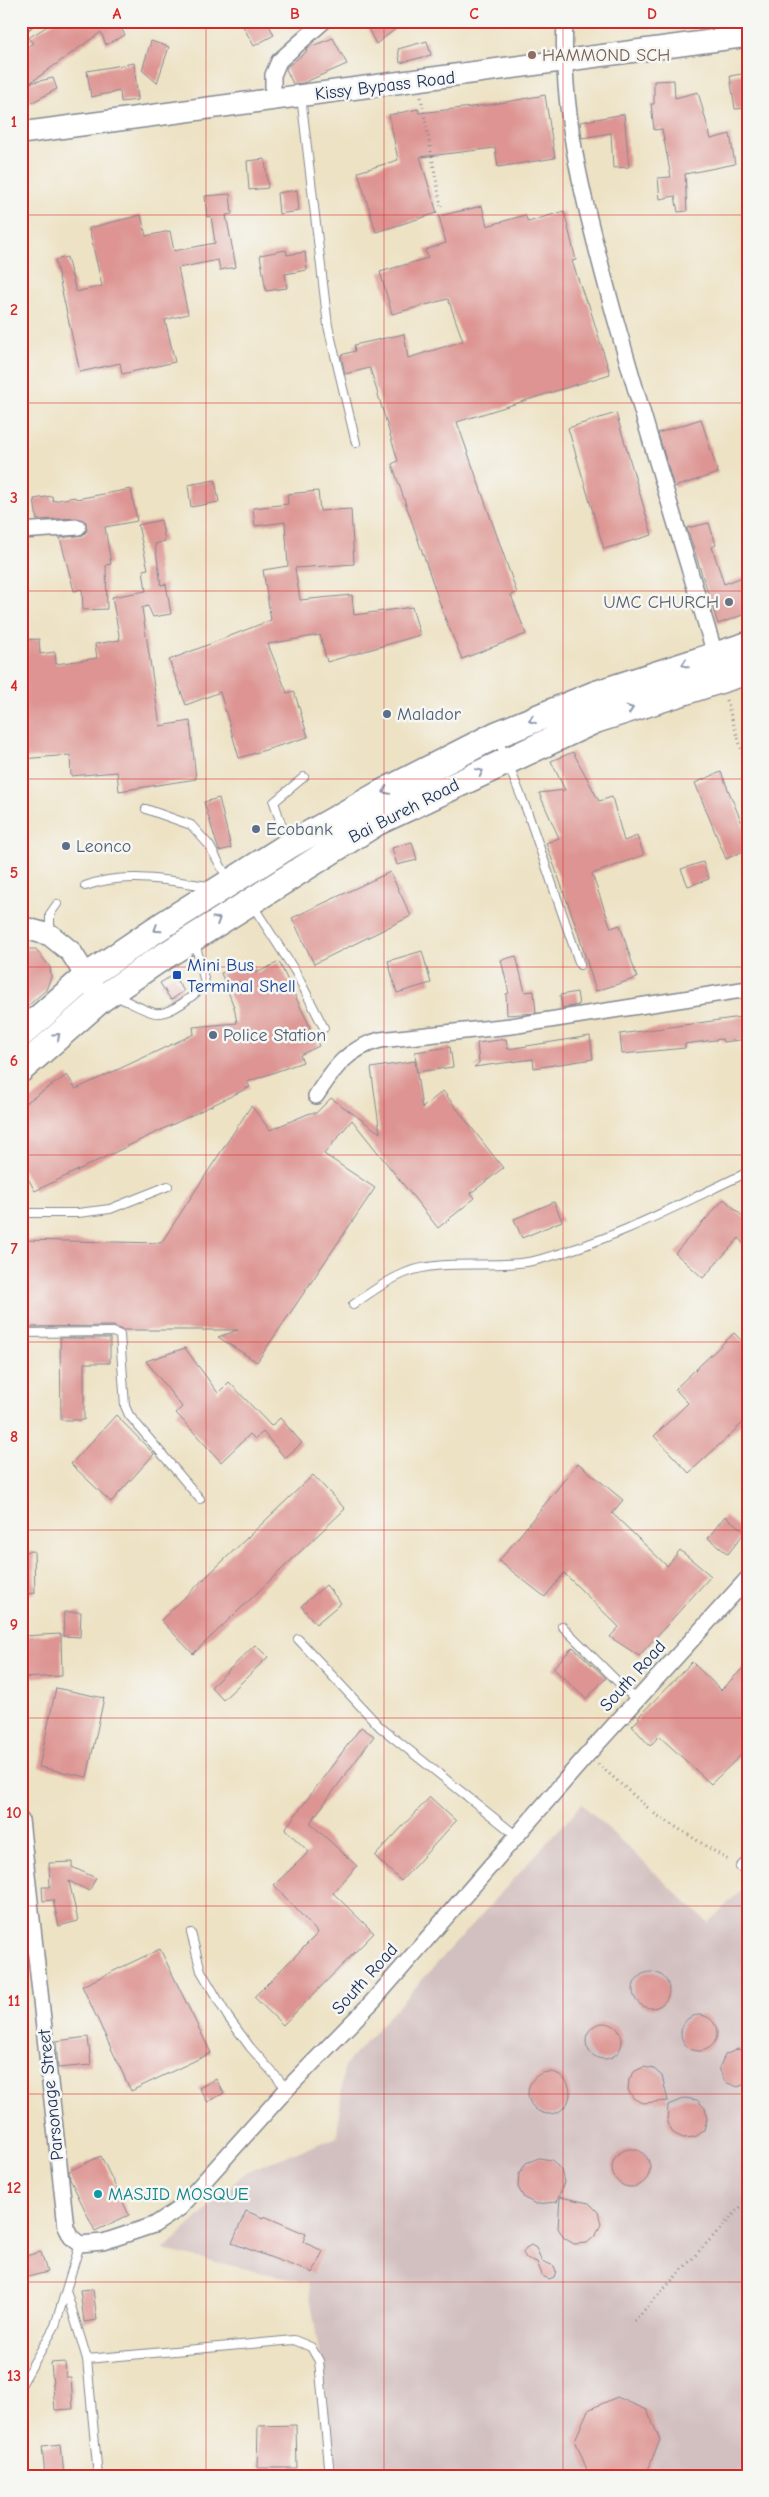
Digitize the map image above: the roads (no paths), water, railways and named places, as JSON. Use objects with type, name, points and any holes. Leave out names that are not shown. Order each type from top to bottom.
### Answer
[{"type":"highway","points":[[21,1034],[86,977],[288,846],[380,794],[496,735],[596,694],[715,654],[748,645]]},
{"type":"highway","name":"Bai Bureh Road","points":[[21,1069],[105,996],[249,900],[377,822],[595,720],[748,671]]},
{"type":"main road","name":"Kissy Bypass Road","points":[[21,133],[419,82],[748,36]]},
{"type":"main road","points":[[21,927],[50,936],[71,952],[86,977],[105,996]]},
{"type":"street","points":[[21,25],[26,21]]},
{"type":"street","points":[[273,100],[273,75],[279,61],[324,21]]},
{"type":"street","points":[[564,21],[563,62],[576,163],[626,356],[715,654]]},
{"type":"street","points":[[21,531],[78,527]]},
{"type":"street","points":[[316,1096],[331,1072],[345,1057],[363,1044],[380,1040],[511,1026],[748,989]]},
{"type":"street","name":"South Road","points":[[80,2244],[103,2242],[154,2225],[180,2208],[287,2089],[372,2002],[587,1754],[748,1578]]},
{"type":"street","name":"Parsonage Street","points":[[21,1820],[66,2227],[71,2237],[80,2244]]},
{"type":"lane","points":[[301,96],[328,326],[356,443]]},
{"type":"lane","points":[[496,735],[527,812],[580,965]]},
{"type":"lane","points":[[288,846],[274,802],[304,777]]},
{"type":"lane","points":[[85,886],[104,879],[126,876],[226,885],[209,845],[191,825],[146,809]]},
{"type":"lane","points":[[249,900],[295,971],[324,1028]]},
{"type":"lane","points":[[50,936],[50,914],[57,904]]},
{"type":"lane","points":[[105,996],[156,1013],[166,1012],[196,995],[205,984],[193,936]]},
{"type":"lane","points":[[353,1305],[406,1272],[431,1268],[496,1264],[547,1257],[628,1227],[748,1172]]},
{"type":"lane","points":[[21,1213],[78,1213],[110,1209],[168,1186]]},
{"type":"lane","points":[[21,1333],[112,1332],[120,1335],[125,1406],[129,1415],[200,1498]]},
{"type":"lane","points":[[562,1626],[637,1700]]},
{"type":"lane","points":[[298,1639],[380,1726],[517,1836]]},
{"type":"lane","points":[[740,1867],[748,1859]]},
{"type":"lane","points":[[191,1934],[201,1971],[228,2017],[250,2047],[287,2089]]},
{"type":"lane","points":[[21,2385],[55,2326],[80,2244]]},
{"type":"lane","points":[[66,2290],[87,2359],[98,2476]]},
{"type":"lane","points":[[87,2359],[294,2340],[311,2347],[319,2361],[330,2476]]},
{"type":"place","name":"HAMMOND SCH","points":[[532,55]]},
{"type":"place","name":"UMC CHURCH","points":[[729,602]]},
{"type":"place","name":"Malador","points":[[387,714]]},
{"type":"place","name":"Ecobank","points":[[256,829]]},
{"type":"place","name":"Leonco","points":[[66,846]]},
{"type":"place","name":"Mini Bus Terminal Shell","points":[[177,975]]},
{"type":"place","name":"Police Station","points":[[213,1035]]},
{"type":"place","name":"MASJID MOSQUE","points":[[98,2194]]}]
